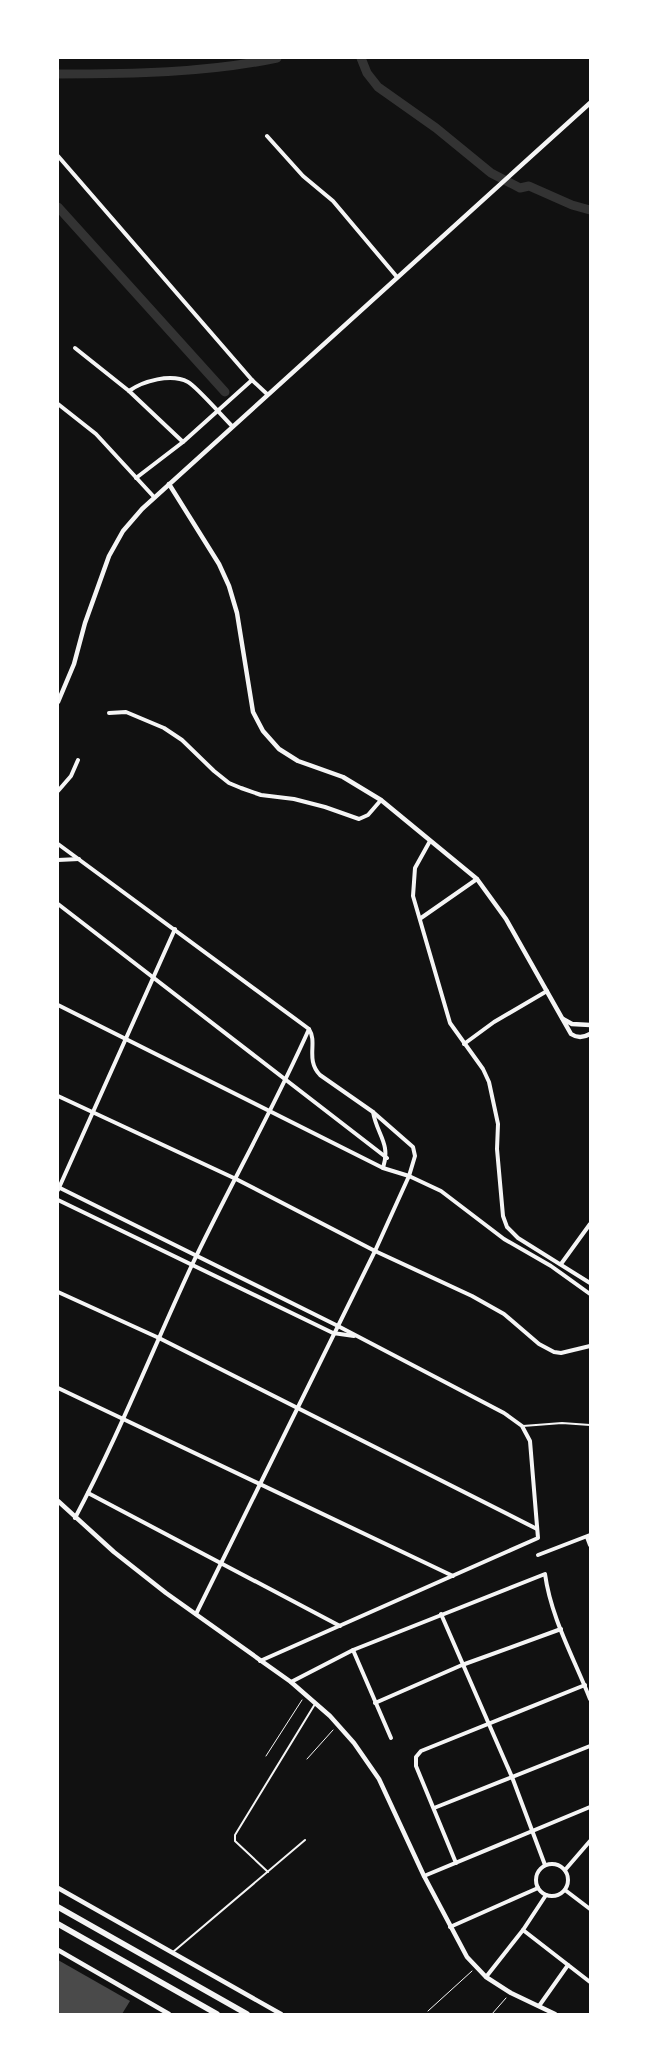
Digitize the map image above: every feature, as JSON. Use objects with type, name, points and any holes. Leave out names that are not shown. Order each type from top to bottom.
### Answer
[{"type":"main road","points":[[58,1907],[247,2014]]},
{"type":"main road","points":[[58,1924],[216,2014]]},
{"type":"street","points":[[58,702],[74,664],[85,623],[109,556],[123,531],[154,497],[590,103]]},
{"type":"street","points":[[267,136],[303,176],[333,201],[397,277]]},
{"type":"street","points":[[58,156],[252,380],[267,394]]},
{"type":"street","points":[[75,348],[129,392],[183,442]]},
{"type":"street","points":[[129,392],[138,384],[154,380],[176,379],[188,382],[232,426]]},
{"type":"street","points":[[136,478],[183,442],[252,380]]},
{"type":"street","points":[[58,404],[96,434],[154,497]]},
{"type":"street","points":[[169,484],[219,564],[229,586],[237,613],[253,712],[263,731],[279,749],[292,757],[343,777],[381,800],[477,879],[506,919],[570,1034],[575,1037],[590,1034]]},
{"type":"street","points":[[110,713],[126,712],[164,728],[182,740],[229,783],[254,793],[294,799],[359,819],[368,815],[381,800]]},
{"type":"street","points":[[58,791],[71,776],[78,760]]},
{"type":"street","points":[[430,841],[415,868],[412,881],[413,896],[421,918],[445,1012],[450,1023],[483,1069],[494,1105],[498,1124],[497,1149],[503,1216],[507,1226],[518,1238],[590,1284]]},
{"type":"street","points":[[58,844],[309,1029],[312,1037],[312,1062],[320,1075],[373,1112],[413,1147],[415,1156],[409,1176],[374,1251],[336,1325],[298,1408],[258,1485],[196,1614]]},
{"type":"street","points":[[58,860],[78,859]]},
{"type":"street","points":[[421,918],[477,879]]},
{"type":"street","points":[[58,904],[387,1158]]},
{"type":"street","points":[[175,929],[58,1189],[197,1255],[504,1413],[522,1426],[530,1441],[532,1486],[538,1538],[260,1661]]},
{"type":"street","points":[[464,1044],[494,1022],[547,991]]},
{"type":"street","points":[[58,1005],[384,1168],[409,1176],[441,1191],[504,1239],[551,1266],[590,1294]]},
{"type":"street","points":[[562,1018],[572,1024],[590,1025]]},
{"type":"street","points":[[75,1518],[124,1420],[192,1265],[286,1079],[309,1029]]},
{"type":"street","points":[[58,1096],[236,1179],[374,1251],[489,1304],[504,1314],[539,1344],[554,1352],[561,1353],[590,1346]]},
{"type":"street","points":[[373,1112],[376,1126],[387,1148],[384,1168]]},
{"type":"street","points":[[58,1200],[333,1333],[356,1336]]},
{"type":"street","points":[[561,1264],[590,1224]]},
{"type":"street","points":[[58,1292],[159,1338],[537,1528]]},
{"type":"street","points":[[58,1388],[258,1485],[453,1576]]},
{"type":"street","points":[[88,1494],[222,1562],[340,1626]]},
{"type":"street","points":[[58,1501],[114,1552],[291,1682],[338,1724],[379,1779],[424,1876],[450,1927],[475,1968],[510,1992],[555,2014]]},
{"type":"street","points":[[538,1556],[589,1536],[590,1545]]},
{"type":"street","points":[[291,1682],[353,1650],[545,1574],[548,1595],[590,1699]]},
{"type":"street","points":[[441,1614],[462,1666],[512,1777],[545,1865]]},
{"type":"street","points":[[375,1703],[462,1666],[561,1629]]},
{"type":"street","points":[[353,1650],[390,1738]]},
{"type":"street","points":[[456,1863],[416,1766],[416,1757],[421,1751],[585,1685]]},
{"type":"street","points":[[434,1808],[590,1746]]},
{"type":"street","points":[[424,1876],[590,1807]]},
{"type":"street","points":[[565,1870],[590,1840]]},
{"type":"street","points":[[556,1864],[565,1870],[569,1880],[565,1890],[556,1896],[546,1895],[538,1888],[536,1878],[545,1865],[556,1864]]},
{"type":"street","points":[[58,1888],[281,2014]]},
{"type":"street","points":[[450,1927],[538,1888]]},
{"type":"street","points":[[565,1890],[590,1909]]},
{"type":"street","points":[[486,1976],[523,1930],[546,1895]]},
{"type":"street","points":[[523,1930],[590,1982]]},
{"type":"street","points":[[58,1950],[169,2014]]},
{"type":"street","points":[[539,2006],[568,1965]]},
{"type":"lane","points":[[522,1426],[562,1423],[590,1425]]},
{"type":"lane","points":[[268,1872],[235,1841],[234,1835],[315,1704]]},
{"type":"lane","points":[[173,1953],[305,1840]]},
{"type":"path","points":[[266,1756],[306,1695]]},
{"type":"path","points":[[307,1759],[338,1724]]},
{"type":"path","points":[[428,2011],[475,1968]]},
{"type":"path","points":[[492,2014],[510,1992]]},
{"type":"building","points":[[58,1960],[130,2001],[122,2014],[58,2014]]},
{"type":"waterway","points":[[58,74],[195,70],[277,58]]},
{"type":"waterway","points":[[361,58],[367,73],[378,87],[436,128],[491,173],[520,188],[529,186],[572,205],[590,210]]},
{"type":"waterway","points":[[58,207],[225,392]]}]
